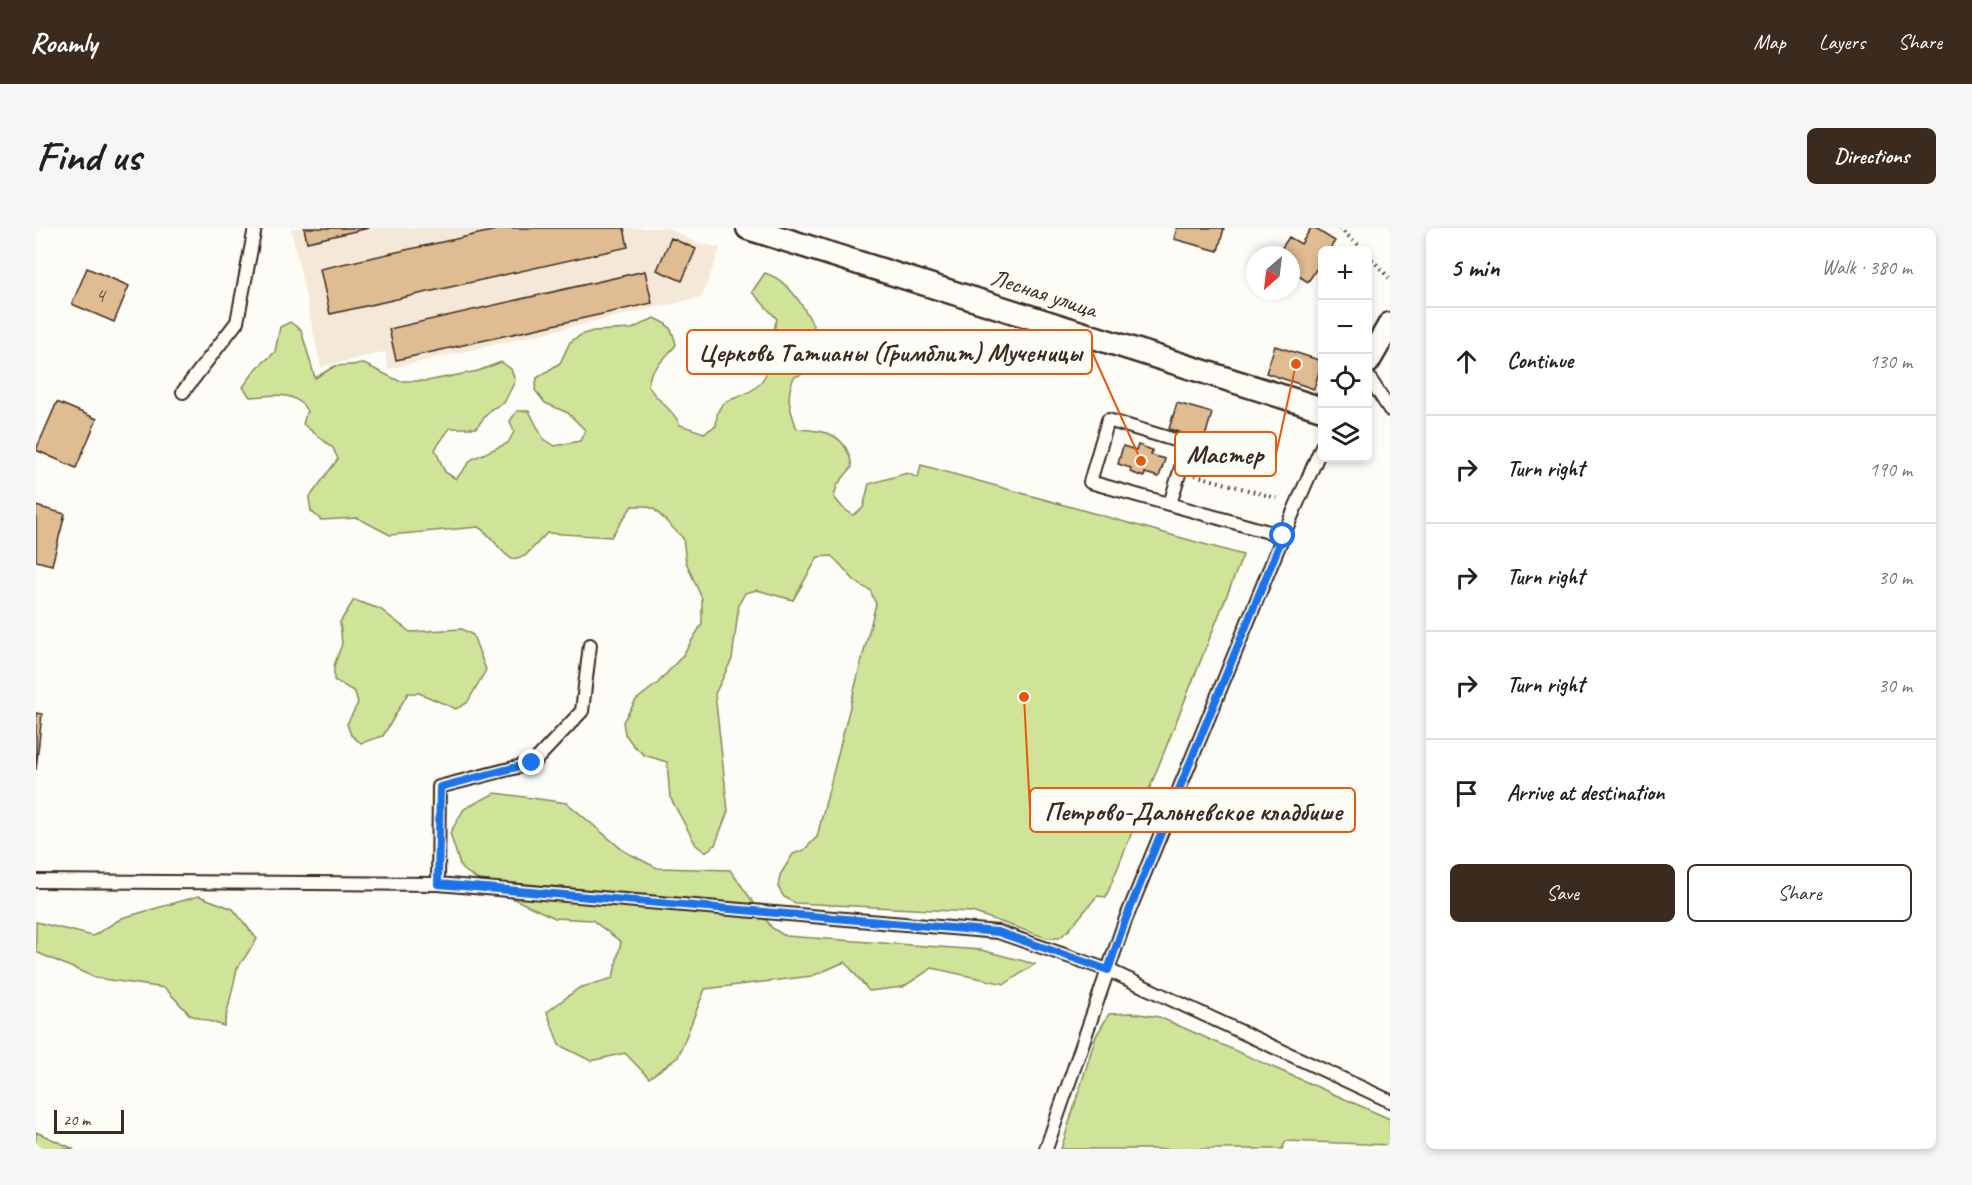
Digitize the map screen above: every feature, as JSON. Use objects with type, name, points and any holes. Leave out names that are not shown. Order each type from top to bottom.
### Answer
[{"type":"street","name":"Лесная улица","points":[[748,228],[1320,408]]},
{"type":"street","points":[[1372,356],[1388,332]]},
{"type":"lane","points":[[183,392],[237,322],[255,228]]},
{"type":"lane","points":[[1372,382],[1390,410]]},
{"type":"lane","points":[[1170,504],[1188,444],[1108,420],[1090,482],[1283,536]]},
{"type":"lane","points":[[1046,1149],[1125,921],[1283,536],[1318,457]]},
{"type":"lane","points":[[438,884],[440,787],[532,763],[582,711],[590,645]]},
{"type":"lane","points":[[36,881],[438,884],[998,932],[1108,970],[1390,1101]]},
{"type":"path","points":[[1339,228],[1359,246]]},
{"type":"path","points":[[1372,259],[1390,279]]},
{"type":"path","points":[[1180,471],[1297,504]]},
{"type":"shaded area","points":[[291,228],[668,228],[695,242],[720,248],[702,297],[388,369],[385,352],[321,367]]},
{"type":"green space","points":[[765,273],[776,278],[795,296],[811,320],[821,346],[824,358],[817,369],[794,377],[789,397],[791,409],[797,429],[834,436],[845,447],[852,467],[837,485],[834,497],[853,515],[863,508],[869,484],[907,473],[918,478],[921,465],[1243,555],[1106,897],[1097,896],[1069,930],[1059,938],[1047,938],[972,912],[795,903],[784,897],[778,887],[780,875],[793,854],[804,850],[817,837],[876,604],[870,590],[858,584],[831,556],[818,557],[793,600],[757,590],[745,593],[739,604],[732,659],[715,694],[728,811],[715,845],[705,852],[696,845],[670,797],[667,762],[644,755],[633,745],[625,734],[623,722],[636,700],[658,683],[683,655],[702,624],[702,599],[686,562],[683,538],[654,509],[645,506],[632,506],[611,537],[547,533],[525,556],[512,559],[478,527],[390,535],[358,518],[321,520],[311,511],[309,498],[338,459],[333,448],[303,424],[307,411],[296,399],[282,395],[250,397],[243,387],[257,368],[275,352],[280,327],[290,322],[301,330],[315,378],[335,366],[364,364],[399,381],[427,381],[478,371],[501,362],[511,369],[515,381],[504,403],[491,409],[476,428],[450,428],[435,449],[445,472],[456,479],[472,459],[508,443],[514,432],[510,421],[517,411],[529,411],[544,440],[555,446],[580,441],[585,430],[568,413],[545,403],[535,390],[537,378],[560,363],[570,342],[581,335],[593,331],[632,329],[654,318],[670,328],[676,345],[651,373],[648,385],[680,425],[704,433],[716,426],[719,409],[723,404],[755,388],[766,373],[777,319],[752,292]]},
{"type":"green space","points":[[354,600],[380,609],[410,632],[462,629],[473,635],[486,670],[467,703],[456,709],[419,693],[408,693],[383,736],[361,743],[351,735],[347,724],[358,703],[355,692],[334,680],[334,666],[342,644],[340,622]]},
{"type":"green space","points":[[495,793],[567,803],[624,851],[657,868],[730,870],[772,928],[785,936],[981,950],[1035,964],[1005,984],[932,968],[903,987],[869,991],[845,962],[812,976],[705,989],[678,1057],[649,1078],[625,1053],[591,1061],[559,1045],[547,1012],[579,988],[613,978],[621,942],[592,920],[555,918],[490,888],[461,868],[450,833],[464,809]]},
{"type":"green space","points":[[199,896],[233,909],[257,939],[237,969],[224,1026],[190,1015],[165,988],[96,978],[36,952],[36,922],[93,936],[122,918]]},
{"type":"green space","points":[[1132,1013],[1159,1017],[1390,1119],[1390,1145],[1286,1141],[1282,1149],[1061,1149],[1096,1036],[1109,1014]]},
{"type":"green space","points":[[36,1132],[74,1149],[36,1149]]},
{"type":"building","points":[[304,228],[369,228],[307,242]]},
{"type":"building","points":[[505,228],[624,228],[628,247],[330,314],[320,269]]},
{"type":"building","points":[[1177,228],[1224,228],[1218,251],[1174,239]]},
{"type":"building","points":[[1311,228],[1335,241],[1332,246],[1318,246],[1318,266],[1308,282],[1300,277],[1300,246],[1283,246],[1289,237],[1301,244]]},
{"type":"building","points":[[671,238],[696,249],[682,281],[657,270]]},
{"type":"building","points":[[87,268],[129,286],[114,322],[72,304]]},
{"type":"building","points":[[645,271],[652,303],[396,360],[389,329]]},
{"type":"building","points":[[1275,346],[1318,360],[1318,375],[1314,389],[1266,373]]},
{"type":"building","points":[[57,402],[97,419],[76,468],[36,450]]},
{"type":"building","points":[[1177,403],[1212,413],[1204,440],[1169,429]]},
{"type":"building","points":[[1138,445],[1152,450],[1151,455],[1165,459],[1159,477],[1145,473],[1144,477],[1130,472],[1131,468],[1118,464],[1123,446],[1136,450]]},
{"type":"building","points":[[36,506],[65,514],[52,565],[36,561]]},
{"type":"building","points":[[36,713],[42,714],[36,770]]},
{"type":"place","name":"Мастер","points":[[1296,364]]},
{"type":"place","name":"Церковь Татианы (Гримблит) Мученицы","points":[[1141,461]]},
{"type":"place","name":"Петрово-Дальневское кладбише","points":[[1024,697]]},
{"type":"route","points":[[532,763],[440,787],[438,884],[998,932],[1108,970],[1125,921],[1283,536]]}]
